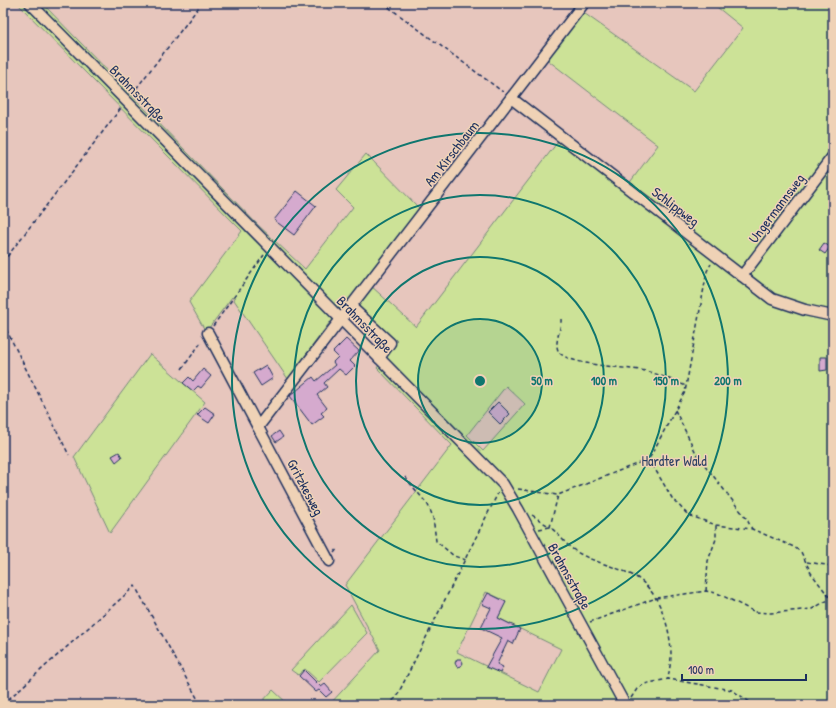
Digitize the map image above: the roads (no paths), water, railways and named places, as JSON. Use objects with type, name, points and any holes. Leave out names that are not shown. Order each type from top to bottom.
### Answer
[{"type":"street","name":"Brahmsstraße","points":[[30,3],[503,484],[582,626],[628,702]]},
{"type":"street","name":"Am Kirschbaum","points":[[340,319],[584,3]]},
{"type":"street","name":"Schlippweg","points":[[511,98],[717,255],[772,299],[805,310],[833,316]]},
{"type":"street","name":"Ungermannsweg","points":[[742,276],[833,156]]},
{"type":"street","points":[[350,306],[390,343],[379,358]]},
{"type":"street","points":[[258,426],[340,319]]},
{"type":"street","name":"Gritzkesweg","points":[[208,333],[329,561]]},
{"type":"park label","name":"Hardter Wald","points":[[674,460]]}]
